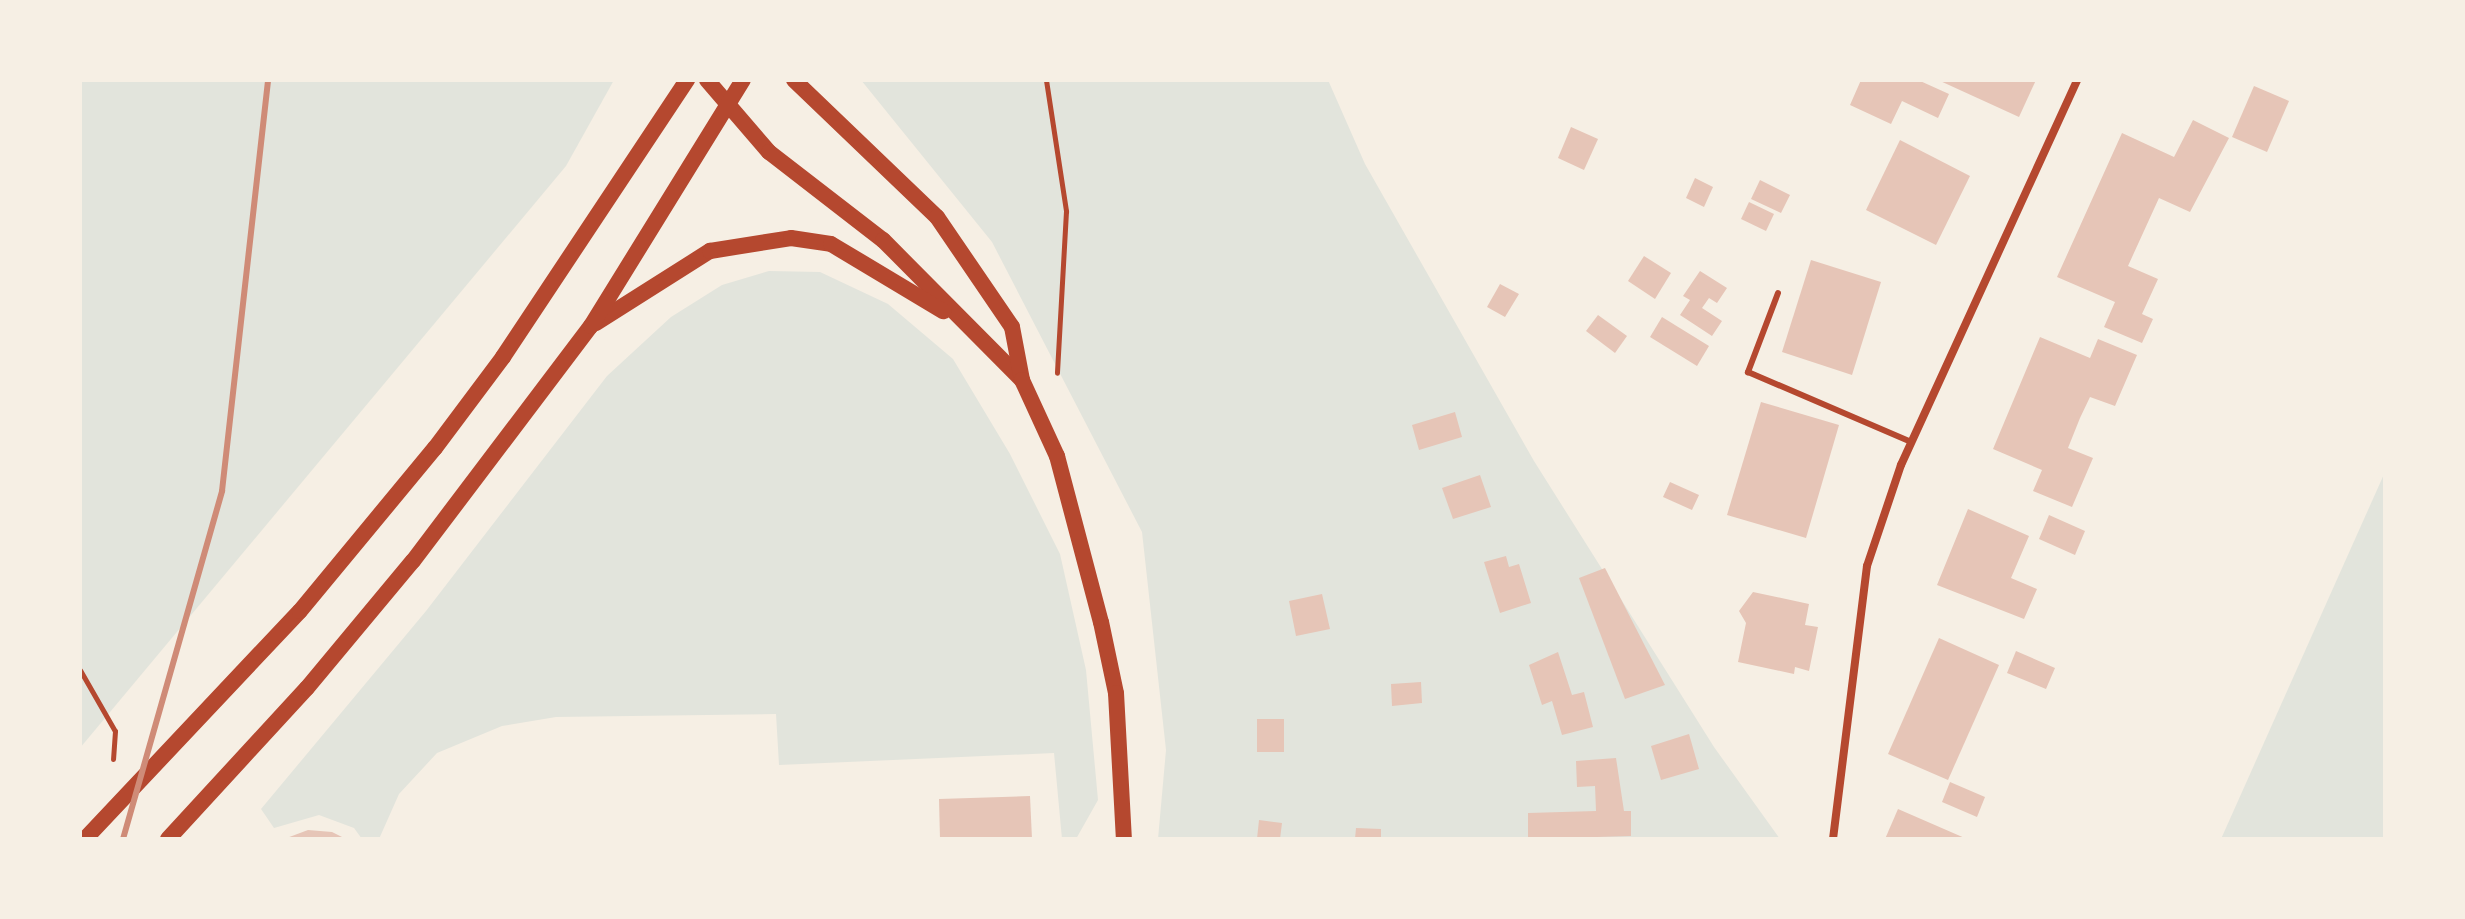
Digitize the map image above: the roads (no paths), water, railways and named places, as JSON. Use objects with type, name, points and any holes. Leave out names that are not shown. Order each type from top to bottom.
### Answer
[{"type":"main road","points":[[85,839],[221,699],[341,563],[503,357],[687,80]]},
{"type":"main road","points":[[707,80],[726,107],[769,152],[883,240],[1022,380]]},
{"type":"main road","points":[[168,839],[307,688],[413,561],[591,326],[743,80]]},
{"type":"main road","points":[[794,80],[937,217],[1012,327],[1022,380],[1057,456],[1101,622],[1116,693],[1124,839]]},
{"type":"main road","points":[[591,326],[710,251],[791,238],[831,244],[964,324]]},
{"type":"street","points":[[1833,839],[1867,566],[1911,442],[2077,80]]},
{"type":"lane","points":[[1778,293],[1748,372],[1911,442]]},
{"type":"railway","points":[[123,839],[222,491],[268,80]]}]
